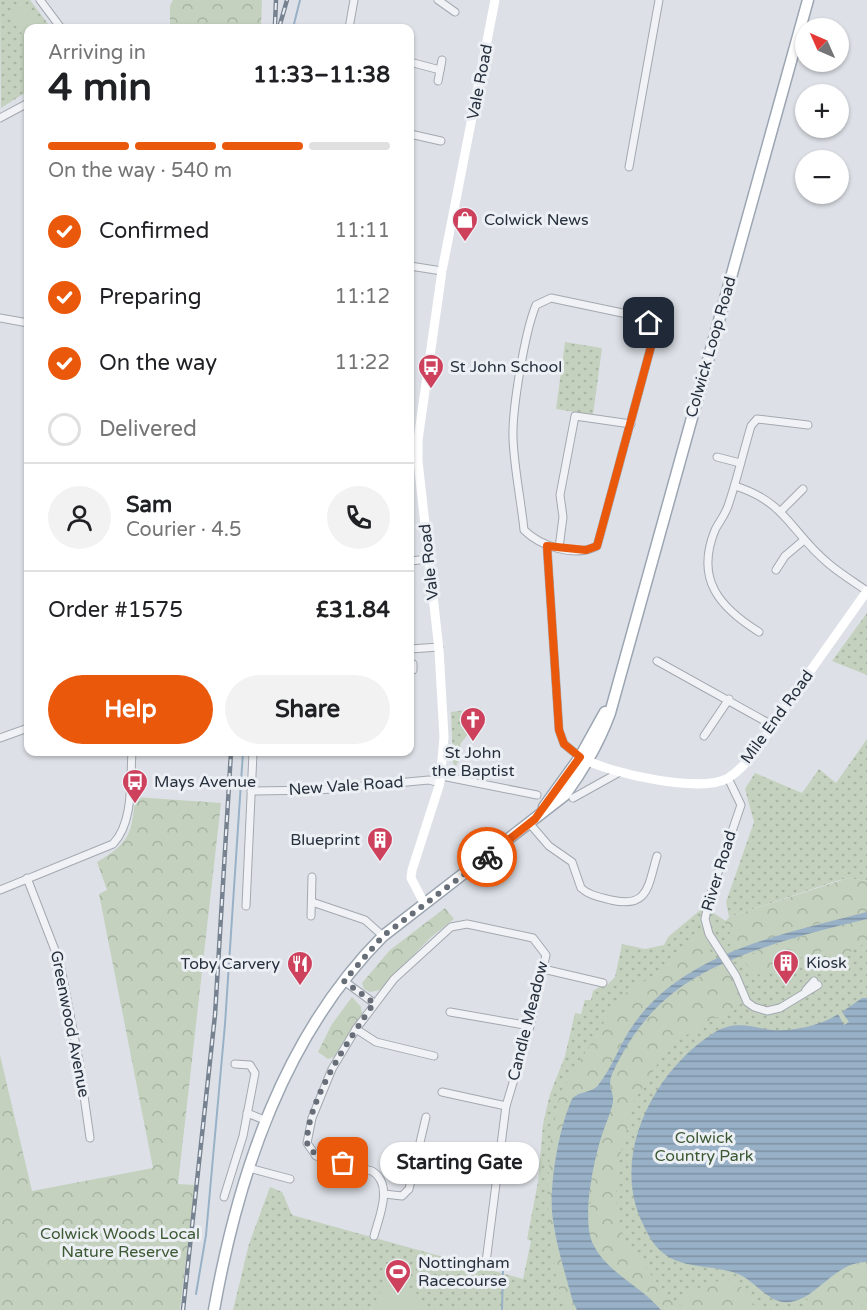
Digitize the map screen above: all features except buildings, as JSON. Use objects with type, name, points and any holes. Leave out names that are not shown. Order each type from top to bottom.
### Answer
[{"type":"main road","name":"Colwick Loop Road","points":[[584,759],[610,713],[808,0]]},
{"type":"main road","points":[[214,1310],[227,1242],[249,1168],[267,1121],[304,1041],[344,981],[383,936],[565,795],[584,759]]},
{"type":"street","points":[[40,0],[58,24]]},
{"type":"street","points":[[350,24],[354,0]]},
{"type":"street","points":[[438,0],[450,2],[455,12]]},
{"type":"street","name":"Vale Road","points":[[424,903],[411,878],[441,779],[444,716],[429,559],[414,462],[442,271],[495,0]]},
{"type":"street","points":[[629,167],[659,0]]},
{"type":"street","points":[[438,81],[442,60]]},
{"type":"street","points":[[414,63],[440,70]]},
{"type":"street","points":[[0,118],[24,105]]},
{"type":"street","points":[[414,136],[441,141]]},
{"type":"street","points":[[414,267],[442,271]]},
{"type":"street","points":[[551,298],[606,309],[649,323],[653,339],[631,424],[597,546],[586,550],[559,548],[535,541],[524,530],[513,436],[529,322],[536,305],[551,298]]},
{"type":"street","points":[[0,318],[24,322]]},
{"type":"street","points":[[559,548],[563,517],[560,495],[575,416],[631,424]]},
{"type":"street","points":[[759,632],[739,620],[718,598],[708,572],[708,553],[735,486],[750,426],[757,419],[808,425]]},
{"type":"street","points":[[717,457],[740,463]]},
{"type":"street","points":[[735,486],[758,493],[781,511],[804,540],[829,564],[867,591]]},
{"type":"street","points":[[781,511],[803,489]]},
{"type":"street","points":[[776,570],[804,540]]},
{"type":"street","points":[[547,546],[559,730],[564,744],[584,759]]},
{"type":"street","points":[[414,561],[429,559]]},
{"type":"street","name":"Mile End Road","points":[[584,759],[618,772],[695,784],[717,783],[728,778],[739,769],[772,725],[867,591]]},
{"type":"street","points":[[414,657],[439,647]]},
{"type":"street","points":[[657,661],[664,669],[729,699],[772,725]]},
{"type":"street","points":[[704,736],[708,723],[729,699]]},
{"type":"street","points":[[0,738],[24,729]]},
{"type":"street","points":[[0,890],[113,844],[120,836],[126,818],[132,756]]},
{"type":"street","points":[[246,906],[252,756]]},
{"type":"street","points":[[573,798],[618,772]]},
{"type":"street","name":"River Road","points":[[728,778],[741,805],[710,896],[705,919],[709,934],[736,976],[748,1003],[767,1011],[780,1008],[816,983]]},
{"type":"street","name":"New Vale Road","points":[[251,791],[319,790],[441,779],[537,795]]},
{"type":"street","points":[[533,822],[549,846],[572,862],[581,888],[596,896],[630,903],[638,900],[647,889],[657,856]]},
{"type":"street","points":[[311,915],[312,877]]},
{"type":"street","name":"Greenwood Avenue","points":[[27,878],[60,963],[79,1061],[90,1138]]},
{"type":"street","points":[[312,902],[365,920],[383,936]]},
{"type":"street","name":"Candle Meadow","points":[[384,1194],[383,1183],[375,1172],[316,1156],[307,1143],[312,1118],[332,1069],[374,1003],[417,957],[451,927],[460,924],[533,938],[546,955],[530,1026],[506,1106],[486,1262]]},
{"type":"street","points":[[543,969],[599,982],[594,989]]},
{"type":"street","points":[[344,981],[374,1003]]},
{"type":"street","points":[[450,1012],[530,1026]]},
{"type":"street","points":[[457,1023],[459,1013]]},
{"type":"street","points":[[356,1029],[376,1042],[434,1056]]},
{"type":"street","points":[[223,1193],[238,1154],[255,1073],[250,1065],[235,1064]]},
{"type":"street","points":[[441,1092],[506,1106]]},
{"type":"street","points":[[247,1113],[267,1121]]},
{"type":"street","points":[[374,1236],[384,1194],[402,1196],[409,1189],[426,1117]]},
{"type":"street","points":[[249,1168],[290,1179]]},
{"type":"green space","points":[[0,0],[30,0],[48,24],[24,24],[24,94],[1,108]]},
{"type":"green space","points":[[173,0],[262,0],[261,24],[170,24],[170,6]]},
{"type":"green space","points":[[23,3],[40,24],[24,24],[24,37],[8,15]]},
{"type":"green space","points":[[565,342],[602,348],[593,415],[556,409]]},
{"type":"green space","points":[[867,613],[867,675],[832,661]]},
{"type":"green space","points":[[481,708],[483,725],[477,729],[474,727],[461,743],[458,753],[460,758],[456,766],[453,763],[451,712]]},
{"type":"green space","points":[[867,739],[867,881],[848,878],[836,881],[729,917],[726,902],[754,822],[745,789],[755,773],[802,793],[819,769],[836,783]]},
{"type":"green space","name":"Colwick Woods Local Nature Reserve","points":[[135,797],[221,803],[178,1184],[195,1185],[180,1310],[0,1310],[0,1055],[32,1191],[153,1168],[99,894],[107,890],[97,862],[123,843],[130,828]]},
{"type":"green space","points":[[848,878],[867,881],[867,912],[817,924],[737,951],[725,922],[729,917]]},
{"type":"green space","name":"Colwick Country Park","points":[[704,907],[732,925],[867,910],[867,1310],[419,1310],[385,1286],[371,1310],[233,1310],[249,1244],[270,1187],[282,1192],[292,1215],[523,1279],[531,1241],[527,1239],[538,1182],[543,1124],[550,1094],[565,1056],[575,1013],[581,1014],[585,1000],[591,1000],[593,991],[602,985],[606,986],[615,977],[622,944],[645,949],[664,945],[668,937]]},
{"type":"green space","points":[[445,908],[454,919],[430,938],[380,990],[370,992],[364,989],[362,983],[390,950]]},
{"type":"green space","points":[[867,919],[867,942],[833,962],[822,951],[787,962],[786,970],[778,975],[773,971],[763,977],[748,967],[741,957],[823,929]]},
{"type":"green space","points":[[701,934],[716,961],[693,972],[658,998],[633,1029],[598,1086],[590,1092],[575,1095],[565,1117],[555,1169],[552,1212],[570,1291],[577,1310],[565,1310],[556,1278],[547,1196],[551,1140],[560,1093],[616,1003],[632,987],[660,974],[672,958]]},
{"type":"green space","points":[[725,964],[743,1000],[735,1010],[704,1023],[678,1041],[660,1060],[629,1109],[631,1116],[616,1181],[617,1215],[628,1246],[679,1310],[661,1310],[613,1269],[592,1243],[589,1230],[593,1162],[613,1101],[609,1087],[611,1076],[640,1026],[678,988]]},
{"type":"green space","points":[[352,997],[361,1007],[362,1014],[334,1057],[328,1059],[318,1052],[332,1024]]},
{"type":"green space","points":[[858,1262],[867,1262],[867,1299],[858,1310],[809,1310],[812,1303],[804,1297],[839,1270]]},
{"type":"green space","points":[[731,1280],[748,1292],[756,1310],[683,1310],[677,1300],[711,1282]]},
{"type":"green space","name":"Nottingham Racecourse","points":[[384,1286],[415,1288],[420,1304],[419,1310],[371,1310]]},
{"type":"water","points":[[867,912],[867,919],[766,947],[715,967],[692,979],[673,993],[638,1029],[611,1077],[613,1102],[596,1157],[590,1188],[588,1220],[593,1244],[599,1254],[615,1271],[661,1310],[577,1310],[555,1234],[552,1212],[552,1185],[556,1154],[572,1099],[596,1087],[636,1021],[658,997],[683,977],[741,948]]},
{"type":"water","points":[[862,998],[867,998],[867,1262],[844,1268],[804,1297],[783,1302],[771,1298],[738,1274],[683,1263],[659,1250],[643,1224],[634,1198],[631,1171],[635,1143],[644,1116],[657,1091],[674,1068],[693,1048],[723,1028],[744,1025],[772,1030],[788,1030],[816,1024],[838,1014],[844,1025],[849,1022],[842,1012]]},
{"type":"waterway","points":[[294,24],[300,0]]},
{"type":"waterway","points":[[196,1294],[206,1235],[225,1024],[243,756]]},
{"type":"waterway","points":[[502,1310],[503,1268]]},
{"type":"railway","points":[[275,24],[276,0]]},
{"type":"railway","points":[[280,24],[287,0]]},
{"type":"railway","points":[[183,1310],[215,1015],[231,756]]},
{"type":"way so far","points":[[343,1163],[316,1156],[309,1149],[307,1134],[332,1069],[374,1003],[344,981],[383,936],[487,857]]},
{"type":"place","name":"Colwick News","points":[[465,243]]},
{"type":"place","name":"St John School","points":[[431,390]]},
{"type":"place","name":"St John the Baptist","points":[[473,743]]},
{"type":"place","name":"Mays Avenue","points":[[135,805]]},
{"type":"place","name":"Blueprint","points":[[380,863]]},
{"type":"place","name":"Kiosk","points":[[786,986]]},
{"type":"place","name":"Toby Carvery","points":[[300,987]]},
{"type":"place","name":"Starting Gate","points":[[343,1163]]},
{"type":"place","name":"Nottingham Racecourse","points":[[398,1295]]},
{"type":"route","points":[[487,857],[535,819],[580,757],[560,738],[547,546],[586,550],[597,546],[653,339],[649,323]]}]
